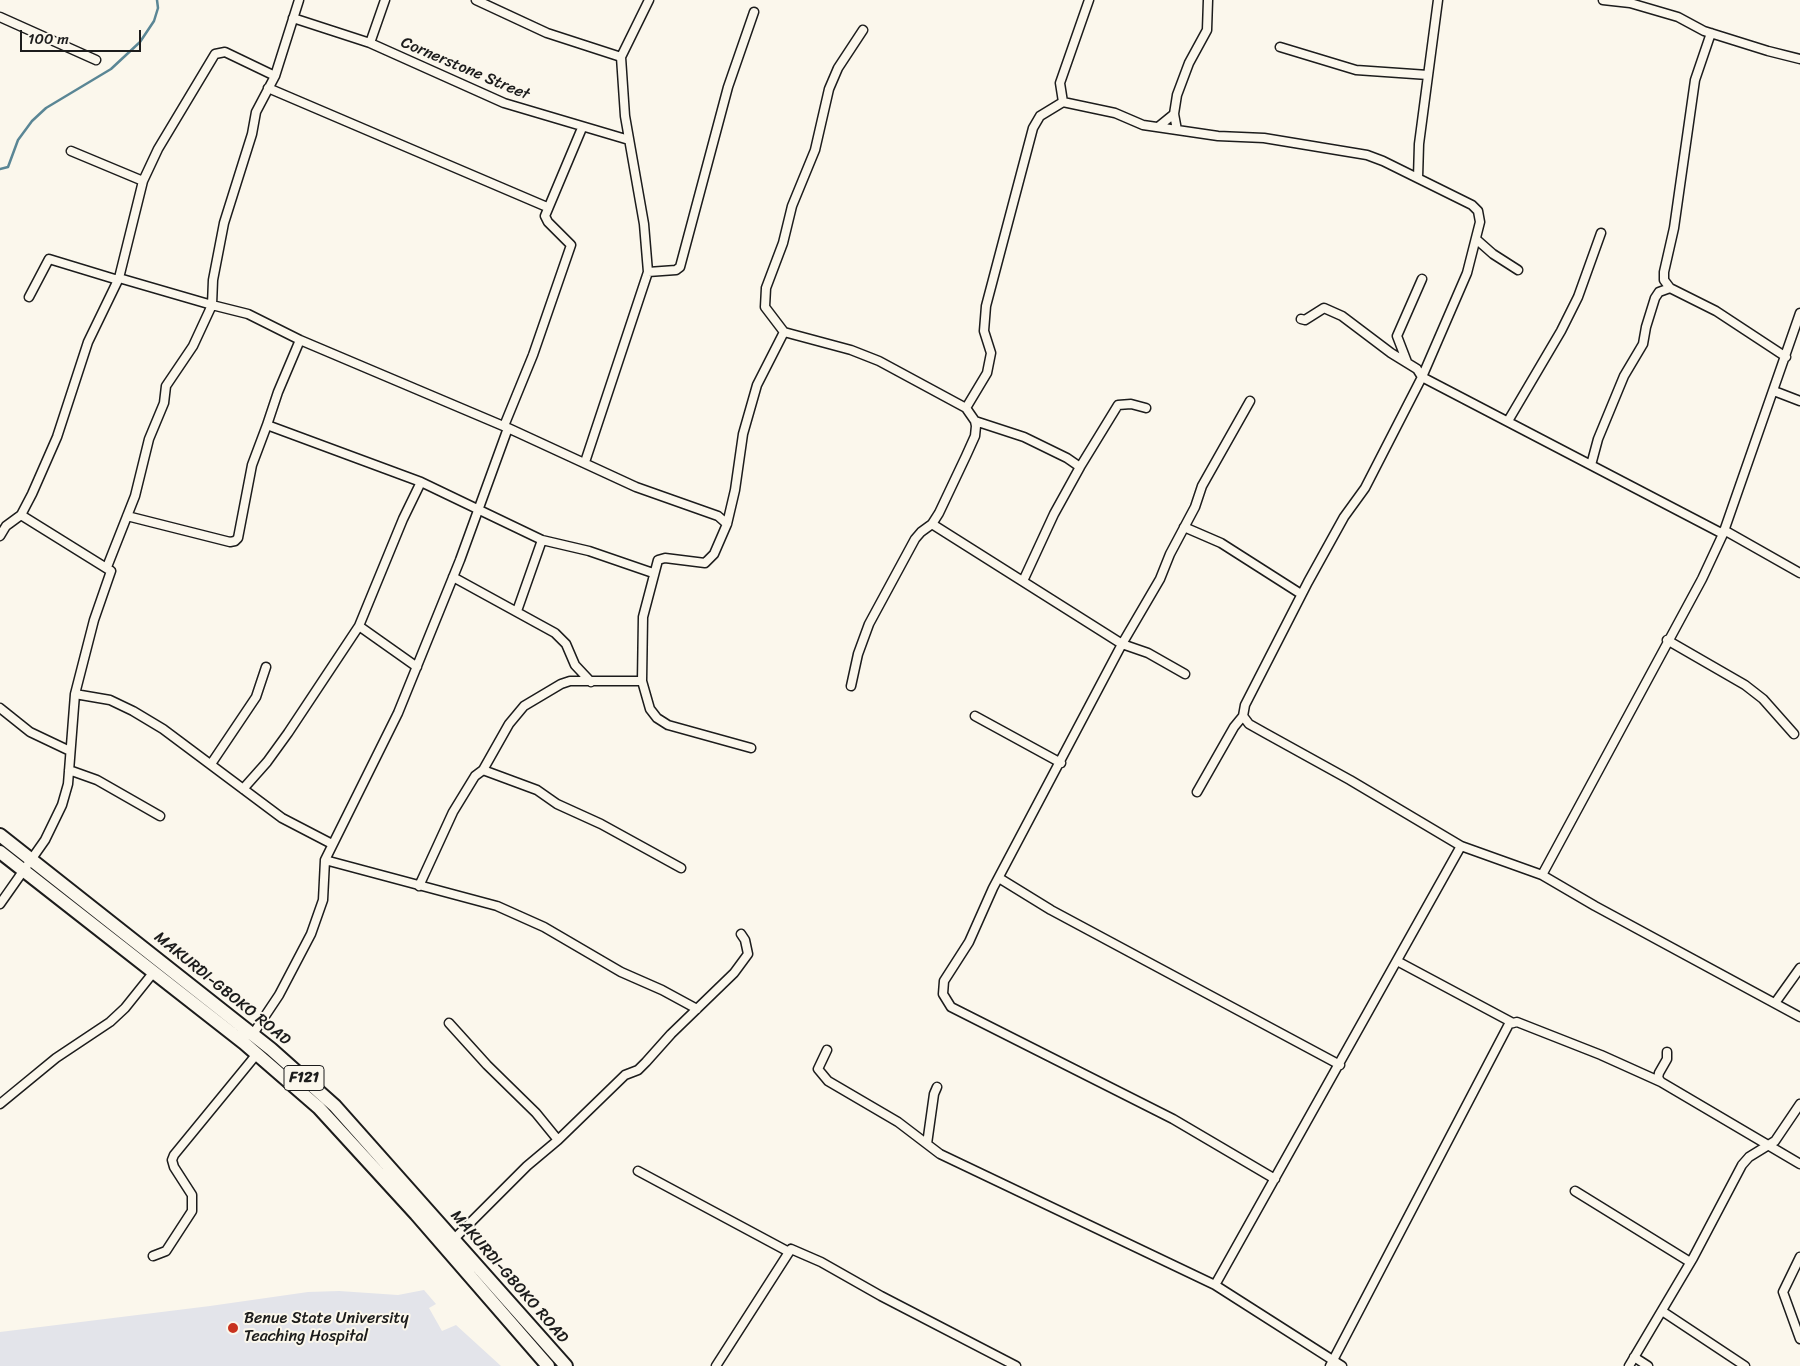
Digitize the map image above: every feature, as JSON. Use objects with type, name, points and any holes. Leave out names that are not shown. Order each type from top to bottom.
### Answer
[{"type":"main road","name":"MAKURDI-GBOKO ROAD","points":[[0,835],[252,1034],[335,1106],[566,1366]]},
{"type":"main road","name":"F121","points":[[0,852],[153,972],[318,1108],[356,1147],[548,1366]]},
{"type":"street","points":[[107,567],[135,496],[149,439],[164,403],[166,386],[193,346],[212,305],[213,280],[224,223],[252,134],[256,112],[275,76],[299,0]]},
{"type":"street","points":[[370,43],[385,0]]},
{"type":"street","points":[[478,0],[547,33],[621,57]]},
{"type":"street","points":[[585,462],[648,272],[644,224],[625,116],[621,57],[649,0]]},
{"type":"street","points":[[1063,102],[1060,83],[1089,0]]},
{"type":"street","points":[[1177,130],[1174,114],[1178,95],[1189,63],[1207,30],[1208,0]]},
{"type":"street","points":[[1418,178],[1419,144],[1438,0]]},
{"type":"street","points":[[1603,0],[1630,3],[1678,17],[1710,33],[1768,51],[1800,58]]},
{"type":"street","points":[[648,272],[676,270],[680,267],[728,87],[754,12]]},
{"type":"street","points":[[0,17],[96,60]]},
{"type":"street","name":"Cornerstone Street","points":[[293,18],[370,43],[504,104],[629,140]]},
{"type":"street","points":[[851,686],[858,654],[869,624],[915,538],[932,524],[975,436],[975,421],[966,408],[879,361],[851,350],[784,332],[765,308],[766,288],[783,243],[792,206],[815,150],[829,89],[838,68],[863,30]]},
{"type":"street","points":[[1710,33],[1694,80],[1674,228],[1664,272],[1664,280],[1670,288],[1716,311],[1786,357]]},
{"type":"street","points":[[1280,47],[1356,70],[1428,75]]},
{"type":"street","points":[[0,536],[6,526],[21,515],[57,437],[88,342],[119,279],[143,181],[158,149],[215,54],[225,52],[275,76]]},
{"type":"street","points":[[268,88],[547,207]]},
{"type":"street","points":[[966,408],[987,373],[991,353],[984,331],[986,306],[1033,128],[1040,116],[1063,102],[1115,113],[1143,125],[1218,136],[1264,138],[1367,155],[1472,205],[1478,211],[1480,222],[1468,273],[1422,377],[1365,488],[1344,517],[1301,594],[1245,705],[1243,716],[1234,727],[1197,792]]},
{"type":"street","points":[[1158,127],[1174,114]]},
{"type":"street","points":[[252,1034],[299,960],[317,922],[323,900],[325,860],[398,713],[478,510],[571,245],[548,222],[545,216],[547,207],[582,128]]},
{"type":"street","points":[[70,151],[143,181]]},
{"type":"street","points":[[1508,421],[1561,331],[1578,297],[1601,233]]},
{"type":"street","points":[[1476,239],[1493,254],[1518,270]]},
{"type":"street","points":[[28,297],[49,259],[248,314],[300,340],[506,427],[636,487],[718,516],[727,524]]},
{"type":"street","points":[[1407,362],[1397,336],[1422,279]]},
{"type":"street","points":[[1591,465],[1598,439],[1624,376],[1644,344],[1646,327],[1655,298],[1659,292],[1670,288]]},
{"type":"street","points":[[1300,319],[1305,320],[1324,308],[1342,316],[1391,353],[1417,369],[1422,377],[1800,573]]},
{"type":"street","points":[[1542,875],[1667,640],[1702,579],[1724,532],[1800,313]]},
{"type":"street","points":[[751,748],[662,722],[650,709],[642,681],[643,617],[653,573],[660,558],[680,562],[708,562],[714,554],[727,524],[743,434],[757,385],[772,358],[777,341],[784,332]]},
{"type":"street","points":[[127,516],[230,542],[238,538],[252,465],[278,392],[300,340]]},
{"type":"street","points":[[1774,391],[1800,401]]},
{"type":"street","points":[[1250,401],[1202,486],[1195,508],[1160,579],[1122,644],[1000,878],[973,934],[944,981],[943,994],[951,1007],[1173,1119],[1276,1179]]},
{"type":"street","points":[[1023,581],[1054,514],[1118,405],[1131,404],[1146,408]]},
{"type":"street","points":[[975,421],[1024,437],[1067,458],[1080,467]]},
{"type":"street","points":[[267,425],[421,482],[542,540],[590,550],[653,573]]},
{"type":"street","points":[[243,789],[288,734],[359,626],[403,519],[421,482]]},
{"type":"street","points":[[718,516],[731,507]]},
{"type":"street","points":[[0,904],[45,840],[62,804],[68,784],[75,694],[94,620],[112,571],[21,515]]},
{"type":"street","points":[[932,524],[1122,644],[1148,653],[1185,674]]},
{"type":"street","points":[[1184,527],[1221,544],[1301,594]]},
{"type":"street","points":[[517,611],[542,540]]},
{"type":"street","points":[[453,577],[517,611],[562,640],[568,647],[575,665],[591,682]]},
{"type":"street","points":[[359,626],[417,667]]},
{"type":"street","points":[[1667,640],[1746,685],[1763,699],[1794,734]]},
{"type":"street","points":[[570,682],[575,665]]},
{"type":"street","points":[[211,764],[256,697],[266,667]]},
{"type":"street","points":[[483,770],[509,724],[524,706],[570,682],[642,681]]},
{"type":"street","points":[[75,694],[110,700],[133,711],[163,729],[282,818],[332,844]]},
{"type":"street","points":[[0,708],[30,732],[70,752]]},
{"type":"street","points":[[975,716],[1061,763]]},
{"type":"street","points":[[1243,716],[1249,724],[1350,780],[1461,846],[1542,875],[1595,906],[1800,1017]]},
{"type":"street","points":[[69,770],[104,784],[160,816]]},
{"type":"street","points":[[419,886],[453,812],[478,771],[483,770],[537,790],[557,804],[601,824],[681,868]]},
{"type":"street","points":[[1215,1284],[1276,1179],[1461,846]]},
{"type":"street","points":[[325,860],[497,906],[544,927],[621,972],[662,990],[697,1009]]},
{"type":"street","points":[[1000,878],[1043,905],[1340,1065]]},
{"type":"street","points":[[454,1239],[527,1166],[558,1140],[625,1075],[638,1070],[734,973],[748,954],[745,940],[741,934]]},
{"type":"street","points":[[1397,961],[1513,1023]]},
{"type":"street","points":[[1775,1003],[1800,968]]},
{"type":"street","points":[[0,1104],[56,1058],[110,1022],[125,1008],[153,972]]},
{"type":"street","points":[[1331,1363],[1509,1024],[1517,1022],[1661,1082],[1800,1164]]},
{"type":"street","points":[[449,1024],[536,1113],[558,1140]]},
{"type":"street","points":[[827,1050],[818,1069],[828,1081],[898,1122],[927,1144],[958,1163],[1215,1284],[1331,1363],[1342,1366]]},
{"type":"street","points":[[1661,1082],[1658,1078],[1667,1059],[1667,1052]]},
{"type":"street","points":[[153,1256],[166,1251],[192,1211],[192,1195],[174,1167],[172,1160],[174,1155],[256,1055]]},
{"type":"street","points":[[927,1144],[934,1094],[937,1087]]},
{"type":"street","points":[[1628,1366],[1662,1312],[1742,1165],[1749,1157],[1775,1141],[1800,1104]]},
{"type":"street","points":[[638,1171],[789,1252]]},
{"type":"street","points":[[1575,1192],[1690,1262]]},
{"type":"street","points":[[716,1366],[791,1249],[821,1262],[881,1296],[1016,1366]]},
{"type":"street","points":[[1800,1257],[1784,1292],[1800,1338]]},
{"type":"street","points":[[1662,1312],[1745,1366]]},
{"type":"street","points":[[1634,1358],[1648,1366]]},
{"type":"shaded area","name":"Benue State University Teaching Hospital","points":[[424,1290],[436,1304],[429,1308],[442,1331],[456,1325],[501,1366],[0,1366],[0,1332],[308,1292],[339,1291],[398,1295]]},
{"type":"waterway","points":[[0,169],[8,167],[18,140],[32,121],[46,108],[111,69],[140,42],[154,21],[158,8],[157,0]]},
{"type":"place","name":"Benue State University Teaching Hospital","points":[[233,1328]]}]
